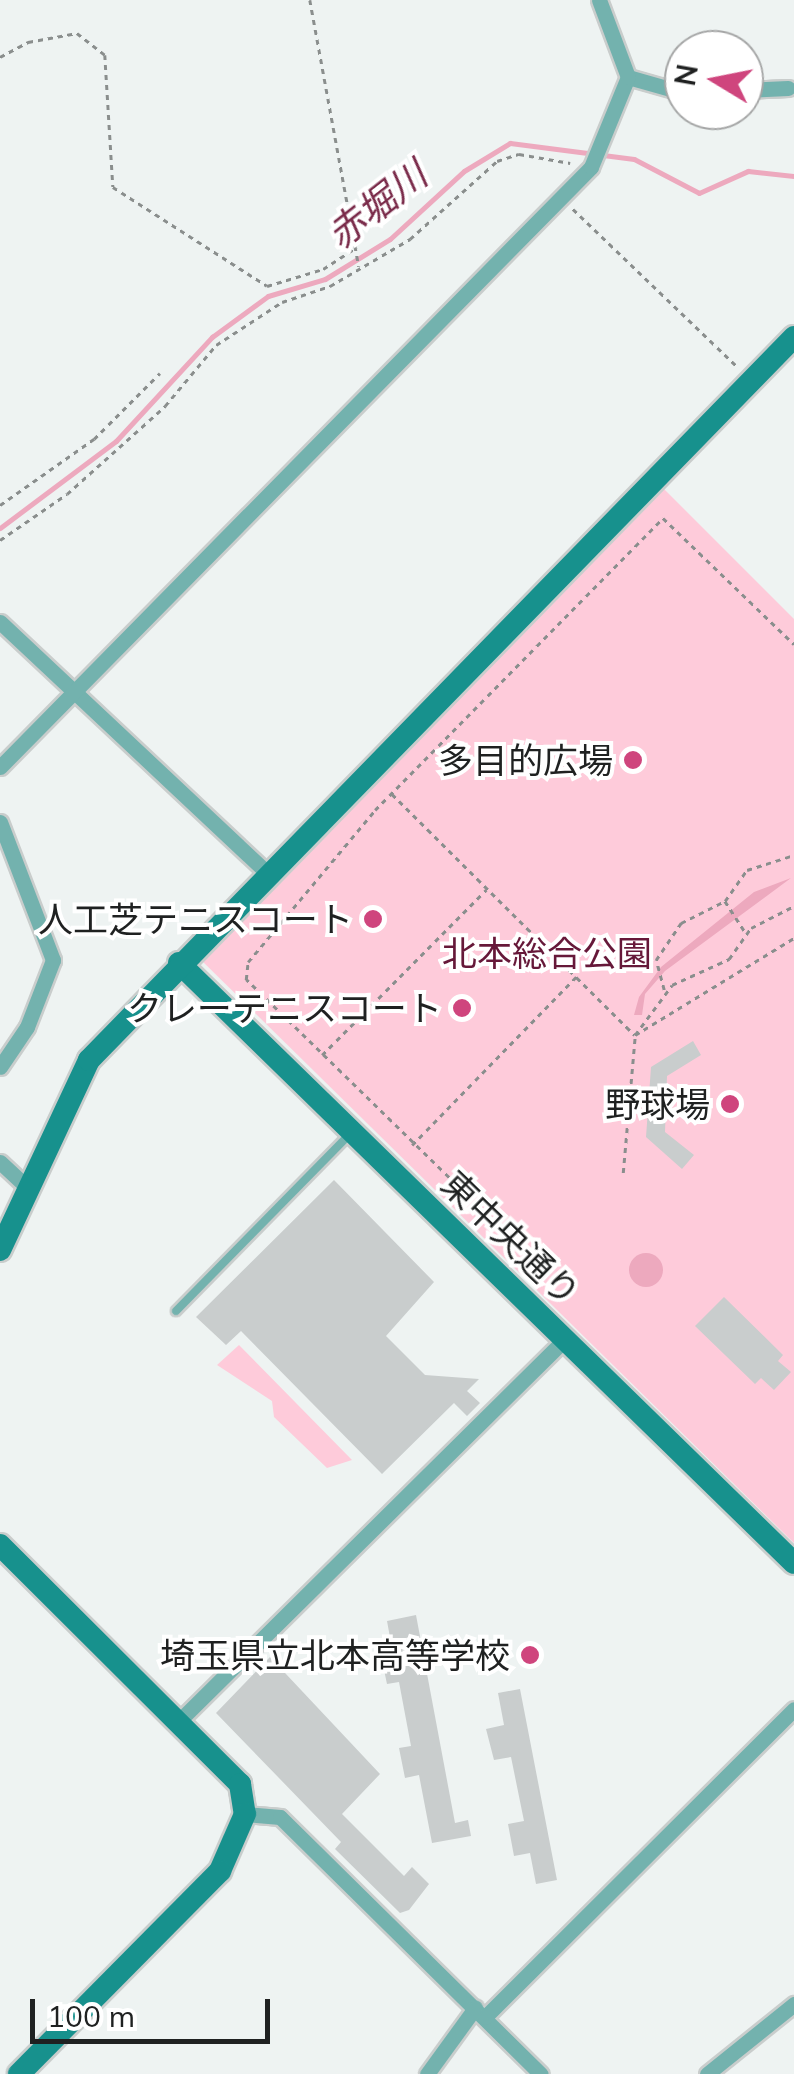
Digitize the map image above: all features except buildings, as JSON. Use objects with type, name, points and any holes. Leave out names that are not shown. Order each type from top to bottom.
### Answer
[{"type":"street","points":[[0,767],[591,167],[628,77],[600,0]]},
{"type":"street","points":[[628,77],[664,87]]},
{"type":"street","points":[[764,89],[788,88]]},
{"type":"street","points":[[0,1250],[89,1060],[179,963],[794,338]]},
{"type":"street","points":[[0,622],[267,873]]},
{"type":"street","points":[[0,822],[53,960],[27,1026],[0,1068]]},
{"type":"street","name":"東中央通り","points":[[179,963],[794,1563]]},
{"type":"street","points":[[0,1162],[26,1188]]},
{"type":"street","points":[[179,1721],[565,1339]]},
{"type":"street","points":[[0,1545],[240,1784],[246,1814],[220,1871],[19,2074]]},
{"type":"street","points":[[427,2074],[480,2013],[794,1709]]},
{"type":"street","points":[[246,1814],[280,1817],[540,2074]]},
{"type":"street","points":[[707,2074],[794,2004]]},
{"type":"lane","points":[[176,1311],[353,1132]]},
{"type":"path","points":[[310,0],[360,268]]},
{"type":"path","points":[[0,57],[28,42],[77,33],[105,55],[113,187],[267,286],[324,268],[357,247]]},
{"type":"path","points":[[0,540],[67,494],[151,418],[216,344],[282,302],[360,268],[410,239],[496,160],[519,154],[591,167]]},
{"type":"path","points":[[562,197],[752,380]]},
{"type":"path","points":[[0,505],[94,439],[160,373]]},
{"type":"path","points":[[556,1282],[410,1146],[246,980],[248,962],[392,794],[663,518],[794,644]]},
{"type":"path","points":[[392,794],[635,1035]]},
{"type":"path","points":[[665,991],[654,970],[664,942],[681,922],[725,901],[746,870],[794,855]]},
{"type":"path","points":[[321,1056],[488,888]]},
{"type":"path","points":[[725,901],[745,933]]},
{"type":"path","points":[[623,1173],[635,1035],[665,991],[729,959],[745,933],[794,906]]},
{"type":"path","points":[[635,1035],[794,938]]},
{"type":"path","points":[[729,959],[738,972]]},
{"type":"path","points":[[410,1146],[576,977]]},
{"type":"green space","name":"北本総合公園","points":[[661,486],[794,619],[794,1543],[198,957]]},
{"type":"green space","points":[[239,1345],[352,1460],[327,1468],[274,1417],[272,1401],[217,1365]]},
{"type":"shaded area","points":[[791,878],[665,971],[645,994],[642,1015],[634,1015],[639,997],[661,967],[754,892]]},
{"type":"shaded area","points":[[646,1253],[658,1258],[663,1270],[658,1282],[646,1287],[634,1282],[629,1270],[634,1258]]},
{"type":"waterway","name":"赤堀川","points":[[0,528],[116,441],[212,337],[268,296],[325,279],[390,239],[464,171],[510,143],[634,159],[699,193],[748,171],[794,176]]},
{"type":"place","name":"多目的広場","points":[[633,760]]},
{"type":"place","name":"人工芝テニスコート","points":[[373,919]]},
{"type":"place","name":"クレーテニスコート","points":[[462,1008]]},
{"type":"place","name":"野球場","points":[[730,1104]]},
{"type":"place","name":"埼玉県立北本高等学校","points":[[530,1655]]}]
